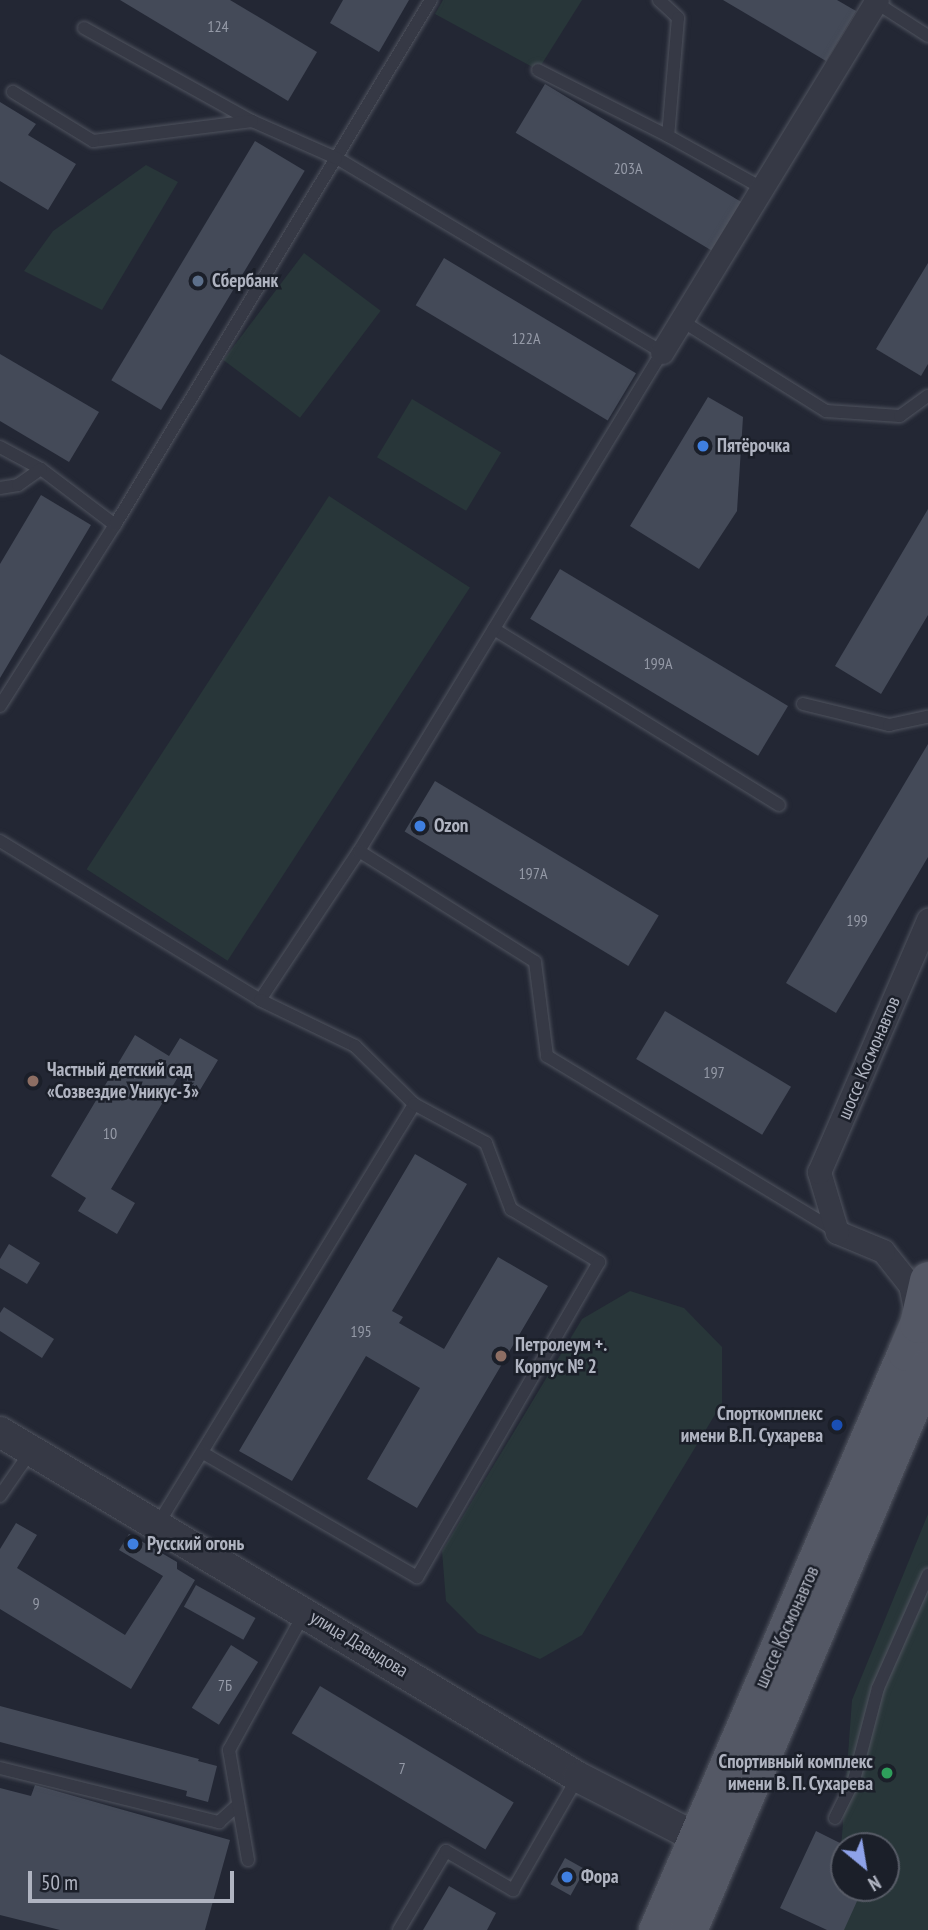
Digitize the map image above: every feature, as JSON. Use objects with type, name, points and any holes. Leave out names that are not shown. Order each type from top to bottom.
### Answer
[{"type":"main road","name":"шоссе Космонавтов","points":[[681,1930],[708,1844],[923,1325],[928,1280]]},
{"type":"main road","name":"шоссе Космонавтов","points":[[708,1844],[928,1367]]},
{"type":"street","points":[[662,352],[876,1]]},
{"type":"street","name":"шоссе Космонавтов","points":[[837,1232],[819,1172],[928,920]]},
{"type":"street","points":[[837,1232],[883,1251],[910,1285],[923,1325]]},
{"type":"street","name":"улица Давыдова","points":[[0,1432],[306,1612],[578,1777],[708,1844]]},
{"type":"lane","points":[[0,706],[115,525],[431,0]]},
{"type":"lane","points":[[659,0],[678,18],[668,136]]},
{"type":"lane","points":[[876,1],[928,36]]},
{"type":"lane","points":[[84,28],[252,121],[336,158],[662,352],[359,851],[260,1000]]},
{"type":"lane","points":[[538,70],[668,136],[762,188]]},
{"type":"lane","points":[[13,92],[93,141],[252,121]]},
{"type":"lane","points":[[682,321],[825,411],[900,416],[928,396]]},
{"type":"lane","points":[[0,447],[41,470],[115,525]]},
{"type":"lane","points":[[0,488],[18,485],[41,470]]},
{"type":"lane","points":[[494,629],[779,805]]},
{"type":"lane","points":[[803,704],[889,725],[928,717]]},
{"type":"lane","points":[[0,841],[260,1000],[355,1046],[414,1104],[486,1143],[510,1209],[599,1262],[417,1577],[203,1453]]},
{"type":"lane","points":[[359,851],[535,962],[547,1056],[837,1232]]},
{"type":"lane","points":[[158,1524],[414,1104]]},
{"type":"lane","points":[[0,1496],[31,1450]]},
{"type":"lane","points":[[835,1818],[855,1780],[878,1688],[928,1576]]},
{"type":"lane","points":[[248,1860],[229,1750],[306,1612]]},
{"type":"lane","points":[[0,1768],[219,1822],[238,1805]]},
{"type":"lane","points":[[399,1930],[446,1851],[513,1890],[578,1777]]},
{"type":"shaded area","points":[[443,0],[582,0],[538,70],[435,14]]},
{"type":"shaded area","points":[[146,165],[178,182],[102,310],[24,271],[53,231]]},
{"type":"shaded area","points":[[304,253],[381,311],[300,418],[223,360]]},
{"type":"shaded area","points":[[412,399],[501,453],[466,511],[377,457]]},
{"type":"shaded area","points":[[329,496],[470,587],[228,961],[87,869]]},
{"type":"shaded area","points":[[630,1291],[684,1308],[722,1347],[722,1403],[582,1635],[540,1659],[478,1633],[446,1601],[442,1551],[582,1319]]},
{"type":"shaded area","name":"Спортивный комплекс имени В. П. Сухарева","points":[[928,1514],[928,1930],[835,1930],[837,1902],[900,1902],[900,1832],[842,1832],[852,1700]]},
{"type":"building","points":[[120,0],[230,0],[317,52],[288,101]]},
{"type":"building","points":[[343,0],[409,0],[379,52],[330,23]]},
{"type":"building","points":[[723,0],[837,0],[856,11],[826,61]]},
{"type":"building","points":[[545,84],[742,202],[713,251],[516,133]]},
{"type":"building","points":[[0,102],[36,124],[28,135],[76,164],[48,210],[0,181]]},
{"type":"building","points":[[255,141],[305,171],[161,410],[111,380]]},
{"type":"building","points":[[444,258],[636,373],[608,421],[416,305]]},
{"type":"building","points":[[928,263],[928,364],[921,376],[876,349]]},
{"type":"building","points":[[0,354],[99,412],[69,462],[0,421]]},
{"type":"building","points":[[708,397],[743,417],[737,511],[699,569],[630,526]]},
{"type":"building","points":[[41,495],[91,525],[0,678],[0,564]]},
{"type":"building","points":[[928,509],[928,615],[881,694],[835,666]]},
{"type":"building","points":[[560,569],[788,706],[758,756],[530,619]]},
{"type":"building","points":[[928,744],[928,857],[836,1013],[786,983]]},
{"type":"building","points":[[435,781],[659,915],[628,966],[405,832]]},
{"type":"building","points":[[665,1011],[791,1087],[762,1135],[636,1059]]},
{"type":"building","points":[[135,1035],[169,1056],[180,1038],[218,1060],[200,1090],[178,1077],[111,1189],[135,1203],[117,1234],[78,1211],[86,1198],[51,1176]]},
{"type":"building","points":[[415,1154],[467,1184],[392,1311],[403,1317],[399,1323],[444,1349],[498,1257],[548,1286],[417,1508],[367,1479],[420,1388],[366,1356],[292,1481],[239,1451]]},
{"type":"building","points":[[9,1244],[40,1263],[27,1284],[0,1268],[0,1259]]},
{"type":"building","points":[[4,1307],[54,1339],[42,1358],[0,1331],[0,1313]]},
{"type":"building","points":[[16,1523],[37,1535],[17,1568],[125,1635],[163,1576],[119,1550],[129,1534],[177,1562],[177,1569],[195,1580],[131,1689],[0,1609],[0,1549]]},
{"type":"building","points":[[196,1585],[255,1618],[243,1640],[184,1607]]},
{"type":"building","points":[[231,1645],[258,1662],[219,1725],[192,1708]]},
{"type":"building","points":[[320,1686],[514,1802],[485,1850],[292,1733]]},
{"type":"building","points":[[0,1706],[217,1766],[208,1802],[186,1796],[187,1791],[0,1742]]},
{"type":"building","points":[[35,1785],[230,1840],[205,1930],[60,1930],[0,1915],[0,1788],[31,1796]]},
{"type":"building","points":[[816,1831],[830,1838],[830,1902],[857,1902],[844,1930],[827,1930],[780,1908]]},
{"type":"building","name":"Фора","points":[[565,1858],[585,1869],[571,1895],[550,1884]]},
{"type":"building","points":[[449,1886],[496,1913],[487,1930],[423,1930]]},
{"type":"place","name":"Сбербанк","points":[[198,281]]},
{"type":"place","name":"Пятёрочка","points":[[703,446]]},
{"type":"place","name":"Ozon","points":[[420,826]]},
{"type":"place","name":"Частный детский сад «Созвездие Уникус-3»","points":[[33,1081]]},
{"type":"place","name":"Петролеум +. Корпус № 2","points":[[501,1356]]},
{"type":"place","name":"Спорткомплекс имени В.П. Сухарева","points":[[837,1425]]},
{"type":"place","name":"Русский огонь","points":[[133,1544]]},
{"type":"place","name":"Спортивный комплекс имени В. П. Сухарева","points":[[887,1773]]},
{"type":"place","name":"Фора","points":[[567,1877]]}]
